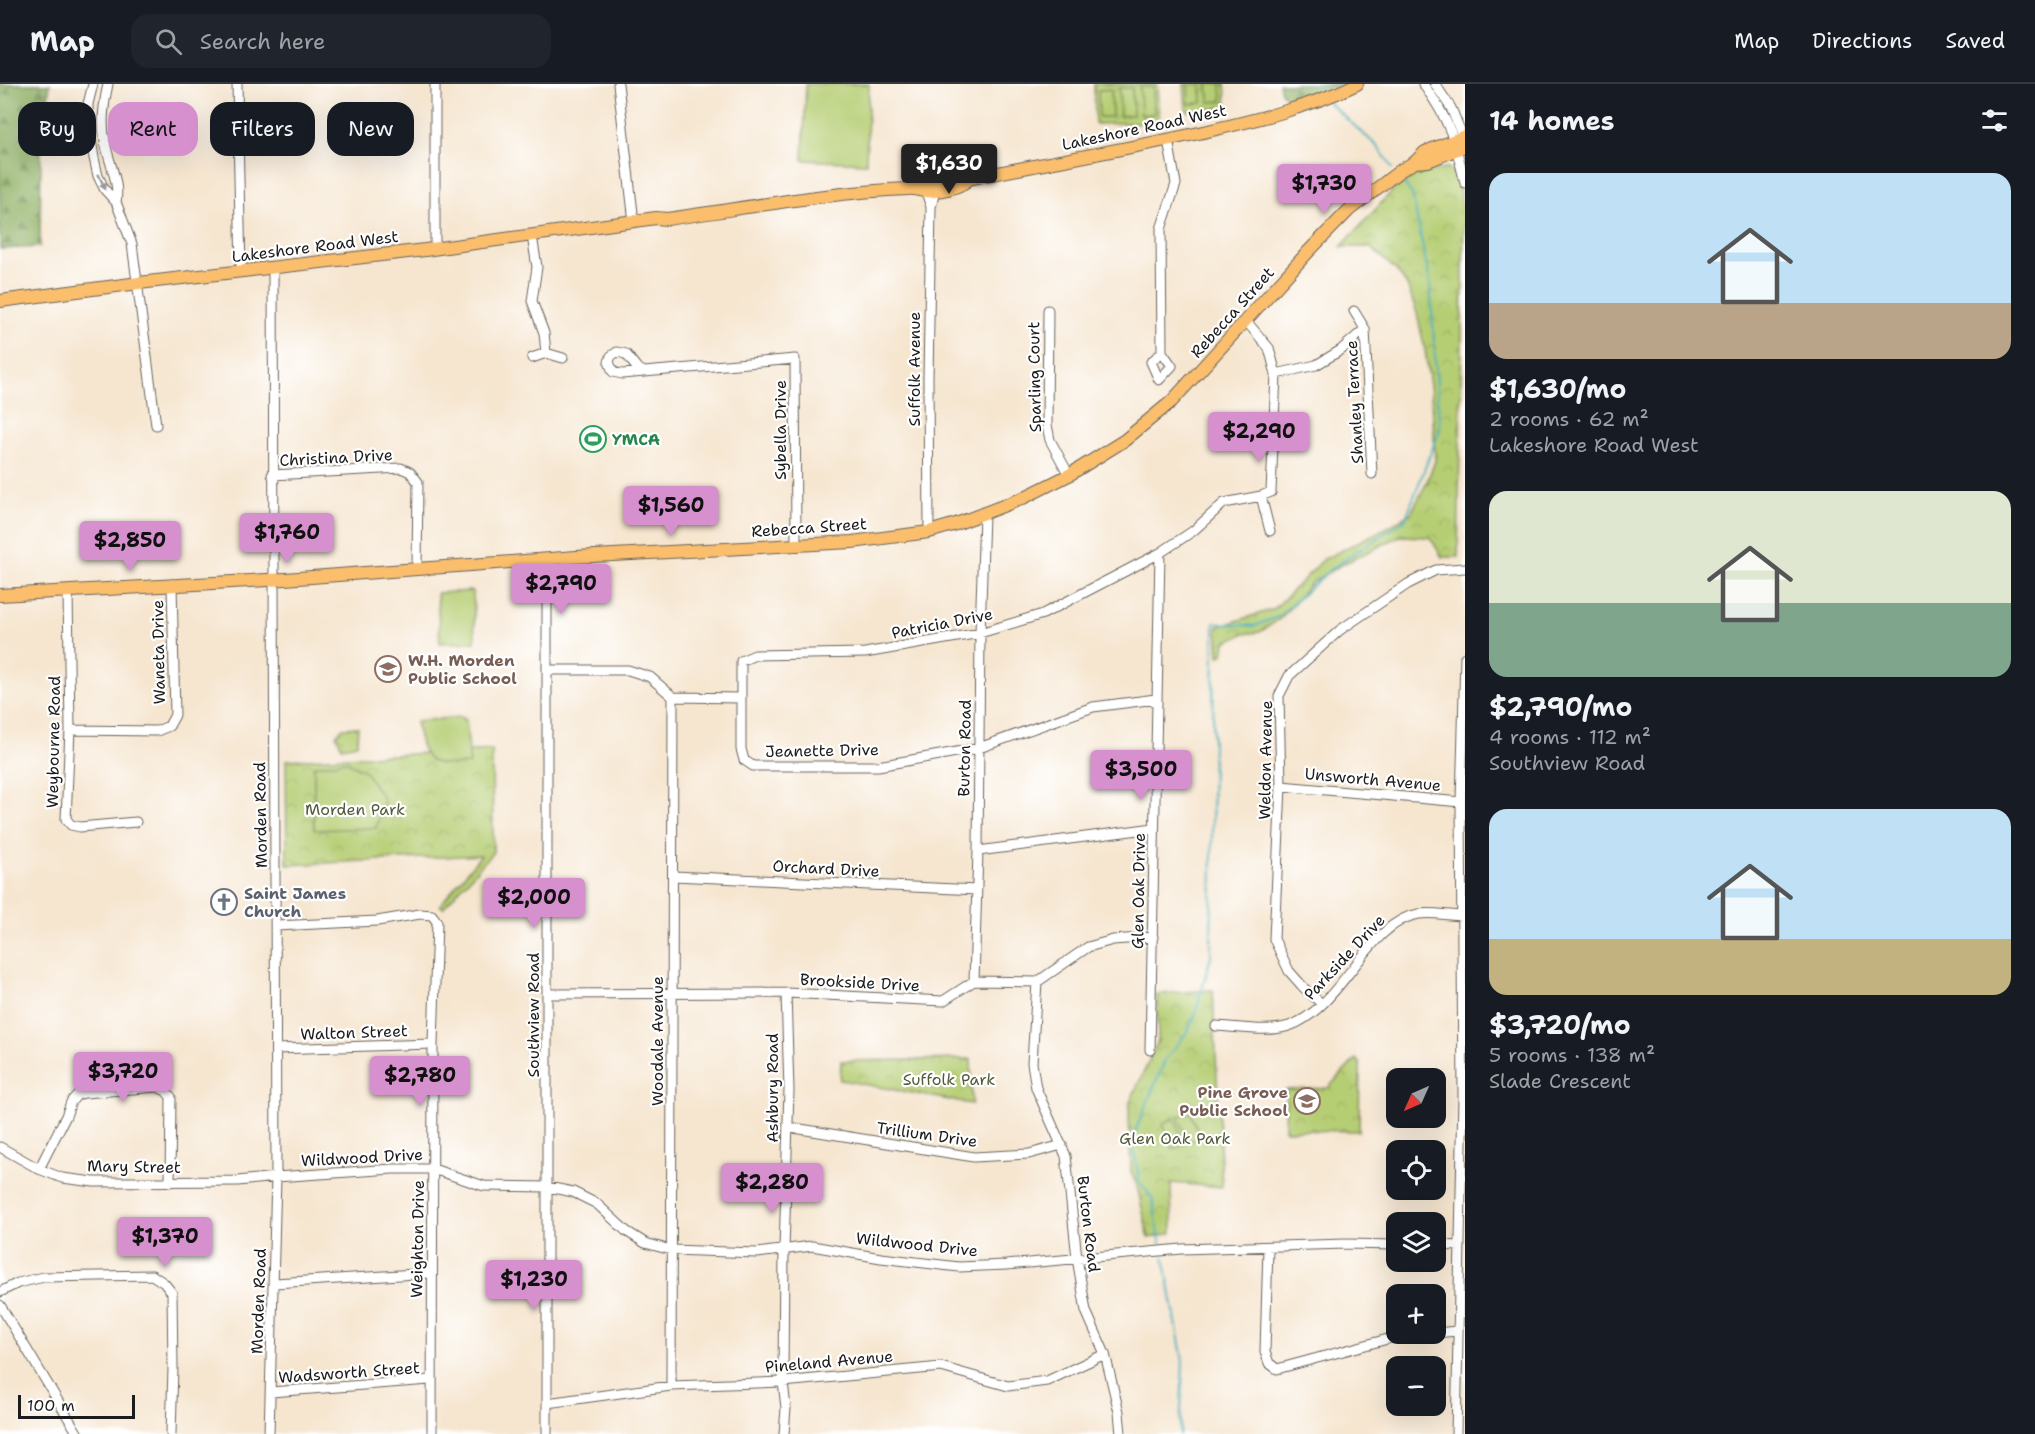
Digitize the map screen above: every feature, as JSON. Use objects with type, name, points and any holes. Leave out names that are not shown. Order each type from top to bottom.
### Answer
[{"type":"main road","name":"Lakeshore Road West","points":[[0,301],[532,236],[656,218],[667,219],[866,191],[926,187],[962,177],[969,179],[1168,140],[1278,113],[1357,84]]},
{"type":"main road","name":"Rebecca Street","points":[[0,595],[852,542],[929,532],[984,515],[1022,500],[1069,475],[1125,440],[1172,401],[1349,210],[1401,170],[1415,162],[1428,161],[1462,142]]},
{"type":"street","points":[[88,102],[93,84]]},
{"type":"street","points":[[108,84],[104,110],[104,141],[118,192],[116,202]]},
{"type":"street","points":[[237,84],[241,272]]},
{"type":"street","points":[[435,84],[435,248]]},
{"type":"street","points":[[618,84],[634,222]]},
{"type":"street","points":[[1423,84],[1462,142]]},
{"type":"street","points":[[1436,84],[1451,108],[1462,142],[1465,183]]},
{"type":"street","points":[[1162,352],[1161,229],[1176,184],[1168,140]]},
{"type":"street","points":[[96,142],[104,141]]},
{"type":"street","points":[[94,156],[98,176],[105,190],[116,202],[132,244],[156,425]]},
{"type":"street","name":"Suffolk Avenue","points":[[926,187],[931,207],[928,379],[929,532]]},
{"type":"street","points":[[532,236],[537,272],[532,301],[544,333],[546,353]]},
{"type":"street","name":"Morden Road","points":[[269,1434],[276,1177],[273,268]]},
{"type":"street","name":"Sparling Court","points":[[1048,310],[1047,425],[1050,440],[1069,475]]},
{"type":"street","name":"Shanley Terrace","points":[[1354,311],[1365,329],[1372,474]]},
{"type":"street","points":[[1246,321],[1269,348],[1276,374],[1271,492],[1261,496],[1270,531]]},
{"type":"street","name":"Shanley Terrace","points":[[1276,374],[1316,365],[1341,351],[1365,329]]},
{"type":"street","points":[[532,358],[546,353],[562,358]]},
{"type":"street","name":"Sybella Drive","points":[[644,372],[795,359],[796,544]]},
{"type":"street","name":"Christina Drive","points":[[272,475],[401,468],[410,472],[418,482],[417,568]]},
{"type":"street","name":"Patricia Drive","points":[[741,698],[741,662],[755,655],[865,653],[980,633],[1043,614],[1160,553],[1193,531],[1224,503],[1261,496]]},
{"type":"street","name":"Burton Road","points":[[974,981],[984,515]]},
{"type":"street","name":"Glen Oak Drive","points":[[1150,1050],[1160,553]]},
{"type":"street","name":"Southview Road","points":[[547,560],[547,1434]]},
{"type":"street","name":"Weldon Avenue","points":[[1322,1004],[1289,970],[1274,939],[1281,786],[1278,696],[1288,676],[1340,630],[1408,584],[1436,570],[1465,568]]},
{"type":"street","name":"Waneta Drive","points":[[70,730],[158,731],[169,726],[175,715],[172,584]]},
{"type":"street","name":"Weybourne Road","points":[[68,591],[70,730],[66,819],[71,825],[80,827],[136,822]]},
{"type":"street","points":[[1456,1434],[1463,1095],[1461,802],[1465,657]]},
{"type":"street","points":[[548,670],[628,670],[650,677],[673,697],[741,698]]},
{"type":"street","name":"Woodale Avenue","points":[[671,1386],[673,697]]},
{"type":"street","name":"Jeanette Drive","points":[[741,698],[741,749],[744,759],[753,766],[878,766],[979,747],[1093,707],[1156,699]]},
{"type":"street","name":"Unsworth Avenue","points":[[1281,786],[1461,802]]},
{"type":"street","points":[[978,852],[1154,828]]},
{"type":"street","name":"Orchard Drive","points":[[673,876],[977,890]]},
{"type":"street","name":"Weighton Drive","points":[[276,926],[376,921],[420,914],[432,915],[437,922],[433,1044],[430,1380],[432,1434]]},
{"type":"street","name":"Parkside Drive","points":[[1216,1026],[1264,1028],[1288,1026],[1307,1018],[1387,929],[1402,919],[1420,914],[1463,916]]},
{"type":"street","points":[[974,981],[1037,982],[1088,947],[1113,940],[1153,937]]},
{"type":"street","name":"Brookside Drive","points":[[548,994],[786,993],[943,1001],[974,981]]},
{"type":"street","name":"Burton Road","points":[[1037,982],[1032,1063],[1036,1088],[1066,1156],[1077,1258],[1086,1311],[1105,1354],[1119,1412],[1120,1434]]},
{"type":"street","name":"Ashbury Road","points":[[784,1434],[786,1408],[783,1382],[784,1249],[789,1090],[786,993]]},
{"type":"street","name":"Walton Street","points":[[276,1049],[433,1044]]},
{"type":"street","points":[[39,1169],[66,1116],[71,1101],[77,1095],[84,1092],[157,1087],[166,1091],[171,1097],[170,1182]]},
{"type":"street","name":"Trillium Drive","points":[[788,1127],[974,1157],[1029,1154],[1062,1145]]},
{"type":"street","name":"Mary Street","points":[[0,1147],[39,1169],[62,1178],[94,1182],[238,1181],[276,1177]]},
{"type":"street","name":"Wildwood Drive","points":[[276,1177],[393,1169],[433,1169],[484,1186],[548,1187],[573,1192],[597,1204],[626,1231],[645,1243],[670,1250],[757,1253],[812,1246],[881,1258],[959,1267],[1182,1249],[1386,1245]]},
{"type":"street","points":[[1446,1245],[1460,1246]]},
{"type":"street","points":[[1268,1247],[1265,1352],[1269,1363],[1277,1369],[1386,1339]]},
{"type":"street","points":[[274,1283],[431,1273]]},
{"type":"street","points":[[0,1292],[18,1283],[44,1277],[152,1275],[164,1283],[172,1293],[171,1434]]},
{"type":"street","points":[[0,1305],[78,1434]]},
{"type":"street","points":[[1446,1332],[1457,1330]]},
{"type":"street","name":"Pineland Avenue","points":[[547,1403],[671,1386],[783,1382],[941,1367],[1008,1386],[1047,1382],[1105,1354]]},
{"type":"street","name":"Wadsworth Street","points":[[271,1392],[430,1380]]},
{"type":"green space","points":[[0,84],[50,84],[48,102],[18,102],[18,156],[41,156],[40,247],[0,249]]},
{"type":"green space","points":[[806,84],[869,84],[866,163],[803,160]]},
{"type":"green space","points":[[1094,84],[1157,84],[1159,122],[1095,123]]},
{"type":"green space","points":[[1184,84],[1225,84],[1227,108],[1209,109],[1206,107],[1204,110],[1188,111]]},
{"type":"green space","points":[[1188,84],[1201,84],[1202,103],[1189,104]]},
{"type":"green space","points":[[1208,84],[1221,84],[1222,101],[1209,102]]},
{"type":"green space","points":[[1279,84],[1342,84],[1288,101],[1281,92]]},
{"type":"green space","points":[[1140,87],[1153,87],[1154,114],[1141,115]]},
{"type":"green space","points":[[1119,88],[1132,88],[1133,115],[1120,116]]},
{"type":"green space","points":[[1111,89],[1112,117],[1099,117],[1098,90]]},
{"type":"green space","points":[[1447,167],[1457,176],[1464,215],[1458,557],[1442,557],[1430,537],[1400,536],[1312,582],[1281,618],[1260,632],[1243,634],[1225,642],[1223,655],[1219,656],[1217,627],[1274,609],[1324,559],[1411,513],[1426,484],[1435,461],[1431,393],[1417,313],[1407,285],[1396,270],[1370,247],[1341,247],[1394,189],[1414,176]]},
{"type":"green space","points":[[473,591],[475,642],[440,643],[437,593]]},
{"type":"green space","points":[[461,717],[466,720],[470,764],[436,763],[425,753],[421,745],[416,721]]},
{"type":"green space","points":[[358,727],[357,744],[342,747],[336,735],[343,728]]},
{"type":"green space","name":"Morden Park","points":[[492,750],[493,852],[443,908],[440,905],[481,855],[287,865],[286,760]]},
{"type":"green space","points":[[346,761],[365,771],[384,800],[376,828],[314,830],[314,766]]},
{"type":"green space","name":"Glen Oak Park","points":[[1213,990],[1222,1187],[1171,1183],[1172,1233],[1149,1238],[1137,1186],[1131,1172],[1129,1114],[1130,1102],[1158,1041],[1157,994]]},
{"type":"green space","name":"Suffolk Park","points":[[971,1059],[972,1104],[840,1080],[841,1061]]},
{"type":"green space","points":[[1356,1059],[1360,1064],[1359,1131],[1285,1130],[1286,1090],[1328,1088]]},
{"type":"green space","points":[[1190,1112],[1201,1137],[1189,1142],[1178,1117]]},
{"type":"green space","points":[[1174,1118],[1185,1144],[1173,1149],[1162,1124]]},
{"type":"waterway","points":[[1316,84],[1320,94]]},
{"type":"waterway","points":[[1328,102],[1377,146],[1393,168]]},
{"type":"waterway","points":[[1161,1245],[1152,1198],[1139,1181],[1132,1139],[1165,1060],[1187,1032],[1195,1015],[1211,956],[1214,623],[1255,626],[1279,616],[1331,569],[1405,520],[1440,429],[1430,283],[1412,194],[1401,179]]},
{"type":"waterway","points":[[1164,1257],[1183,1361],[1180,1434]]},
{"type":"place","name":"YMCA","points":[[593,439]]},
{"type":"place","name":"W.H. Morden Public School","points":[[388,669]]},
{"type":"place","name":"Saint James Church","points":[[224,902]]},
{"type":"place","name":"Pine Grove Public School","points":[[1307,1101]]}]
